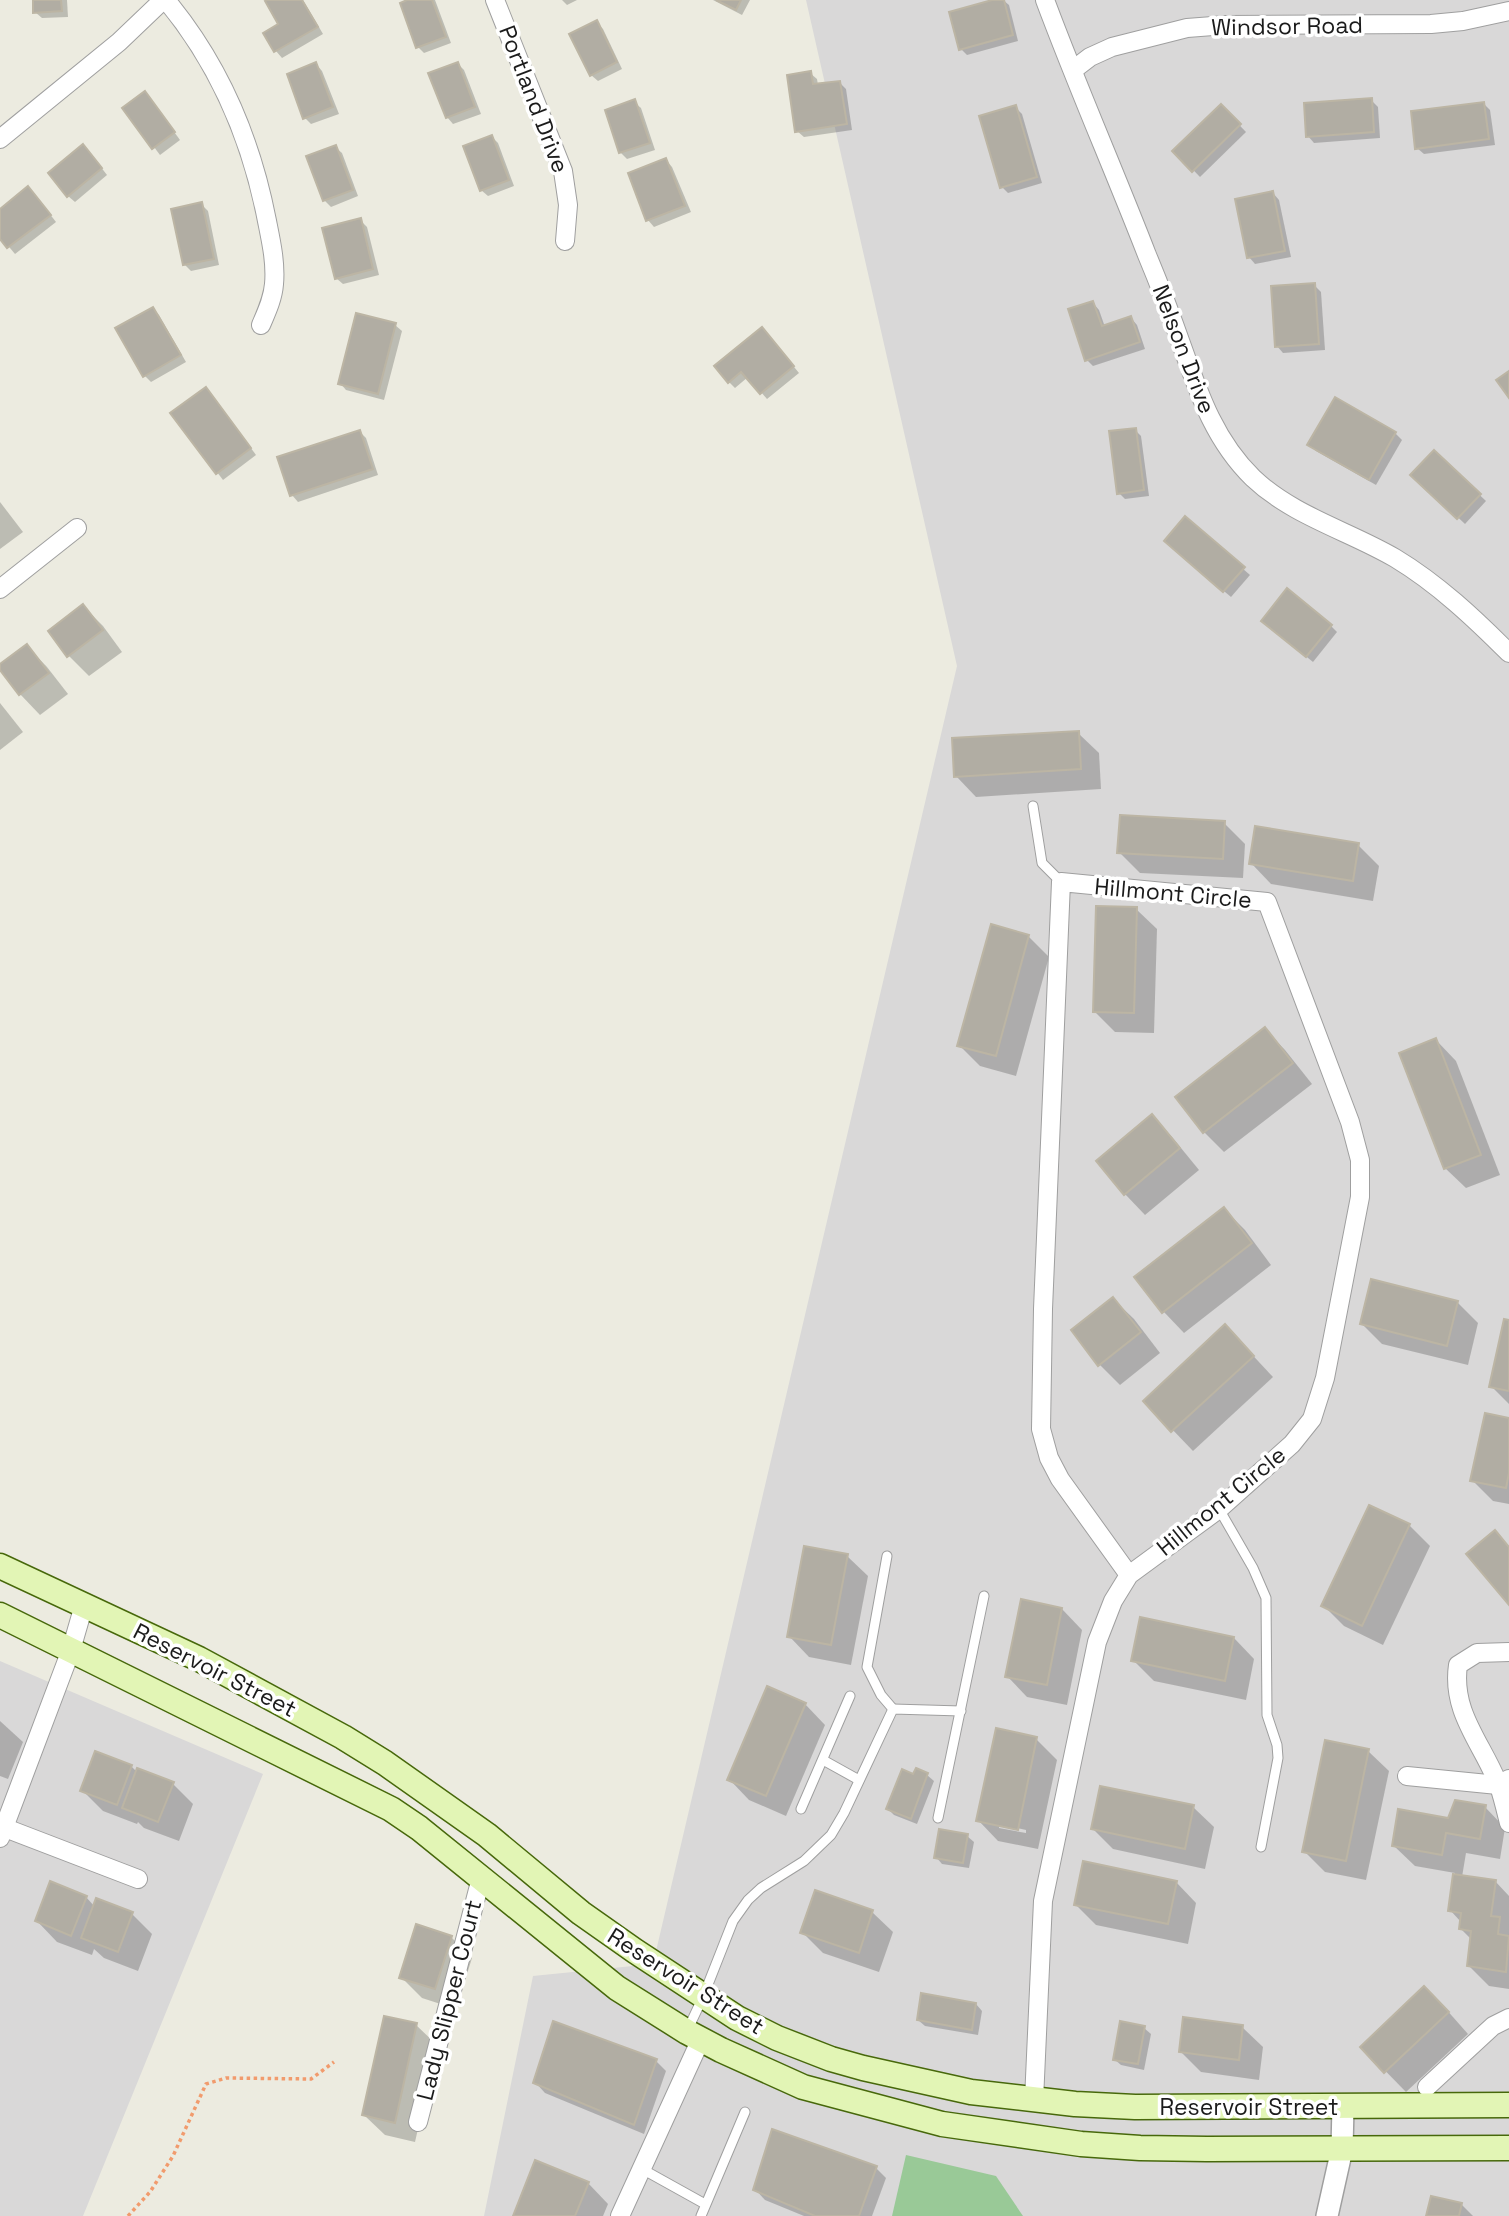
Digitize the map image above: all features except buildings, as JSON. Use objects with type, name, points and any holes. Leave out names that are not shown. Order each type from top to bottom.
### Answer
[{"type":"main road","name":"Reservoir Street","points":[[0,1566],[223,1671],[306,1715],[385,1763],[487,1835],[581,1913],[703,1997],[777,2038],[831,2059],[971,2092],[1034,2100],[1135,2107],[1509,2105]]},
{"type":"main road","name":"Reservoir Street","points":[[0,1615],[391,1809],[419,1828],[617,1988],[694,2035],[803,2087],[942,2124],[1081,2144],[1140,2148],[1509,2148]]},
{"type":"street","points":[[0,139],[119,42],[164,0],[189,29],[220,78],[252,160],[266,215],[275,270],[273,293],[261,325]]},
{"type":"street","name":"Portland Drive","points":[[495,0],[563,171],[568,205],[565,241]]},
{"type":"street","name":"Nelson Drive","points":[[1045,0],[1171,316],[1198,393],[1209,419],[1224,443],[1251,475],[1278,498],[1410,567],[1472,615],[1509,653]]},
{"type":"street","name":"Windsor Road","points":[[1073,70],[1090,57],[1112,47],[1187,28],[1226,25],[1432,24],[1463,21],[1509,11]]},
{"type":"street","points":[[0,589],[77,528]]},
{"type":"street","name":"Hillmont Circle","points":[[1034,2100],[1043,1901],[1097,1642],[1113,1601],[1129,1575],[1219,1509],[1292,1444],[1312,1419],[1325,1378],[1360,1197],[1360,1160],[1350,1122],[1267,902],[1061,882],[1043,1309],[1041,1429],[1049,1458],[1060,1479],[1129,1575]]},
{"type":"street","points":[[84,1605],[71,1650],[1,1831],[138,1879]]},
{"type":"street","points":[[1509,1652],[1477,1653],[1458,1665],[1455,1682],[1459,1706],[1504,1782],[1509,1823]]},
{"type":"street","points":[[1408,1776],[1504,1782]]},
{"type":"street","name":"Lady Slipper Court","points":[[418,2122],[481,1878]]},
{"type":"street","points":[[1427,2087],[1493,2026],[1509,2018]]},
{"type":"street","points":[[620,2216],[642,2169],[694,2035]]},
{"type":"street","points":[[1327,2216],[1342,2149],[1343,2106]]},
{"type":"lane","points":[[1033,806],[1042,863],[1061,882]]},
{"type":"lane","points":[[1219,1509],[1253,1568],[1266,1598],[1268,1715],[1278,1758],[1261,1847]]},
{"type":"lane","points":[[887,1556],[867,1667],[881,1695],[893,1709],[961,1711]]},
{"type":"lane","points":[[939,1818],[984,1595]]},
{"type":"lane","points":[[801,1809],[850,1696]]},
{"type":"lane","points":[[694,2035],[703,1997],[733,1921],[744,1904],[761,1888],[804,1861],[823,1845],[838,1825],[893,1709]]},
{"type":"lane","points":[[822,1760],[859,1780]]},
{"type":"lane","points":[[701,2216],[745,2112]]},
{"type":"lane","points":[[642,2169],[705,2204]]},
{"type":"path","points":[[128,2216],[150,2192],[173,2157],[206,2084],[226,2078],[311,2079],[334,2062]]},
{"type":"shaded area","points":[[806,0],[1509,0],[1509,2216],[484,2216],[533,1976],[653,1964],[957,666]]},
{"type":"shaded area","points":[[0,1661],[263,1774],[83,2216],[0,2216]]},
{"type":"green space","points":[[906,2155],[996,2176],[1023,2216],[892,2216]]}]
